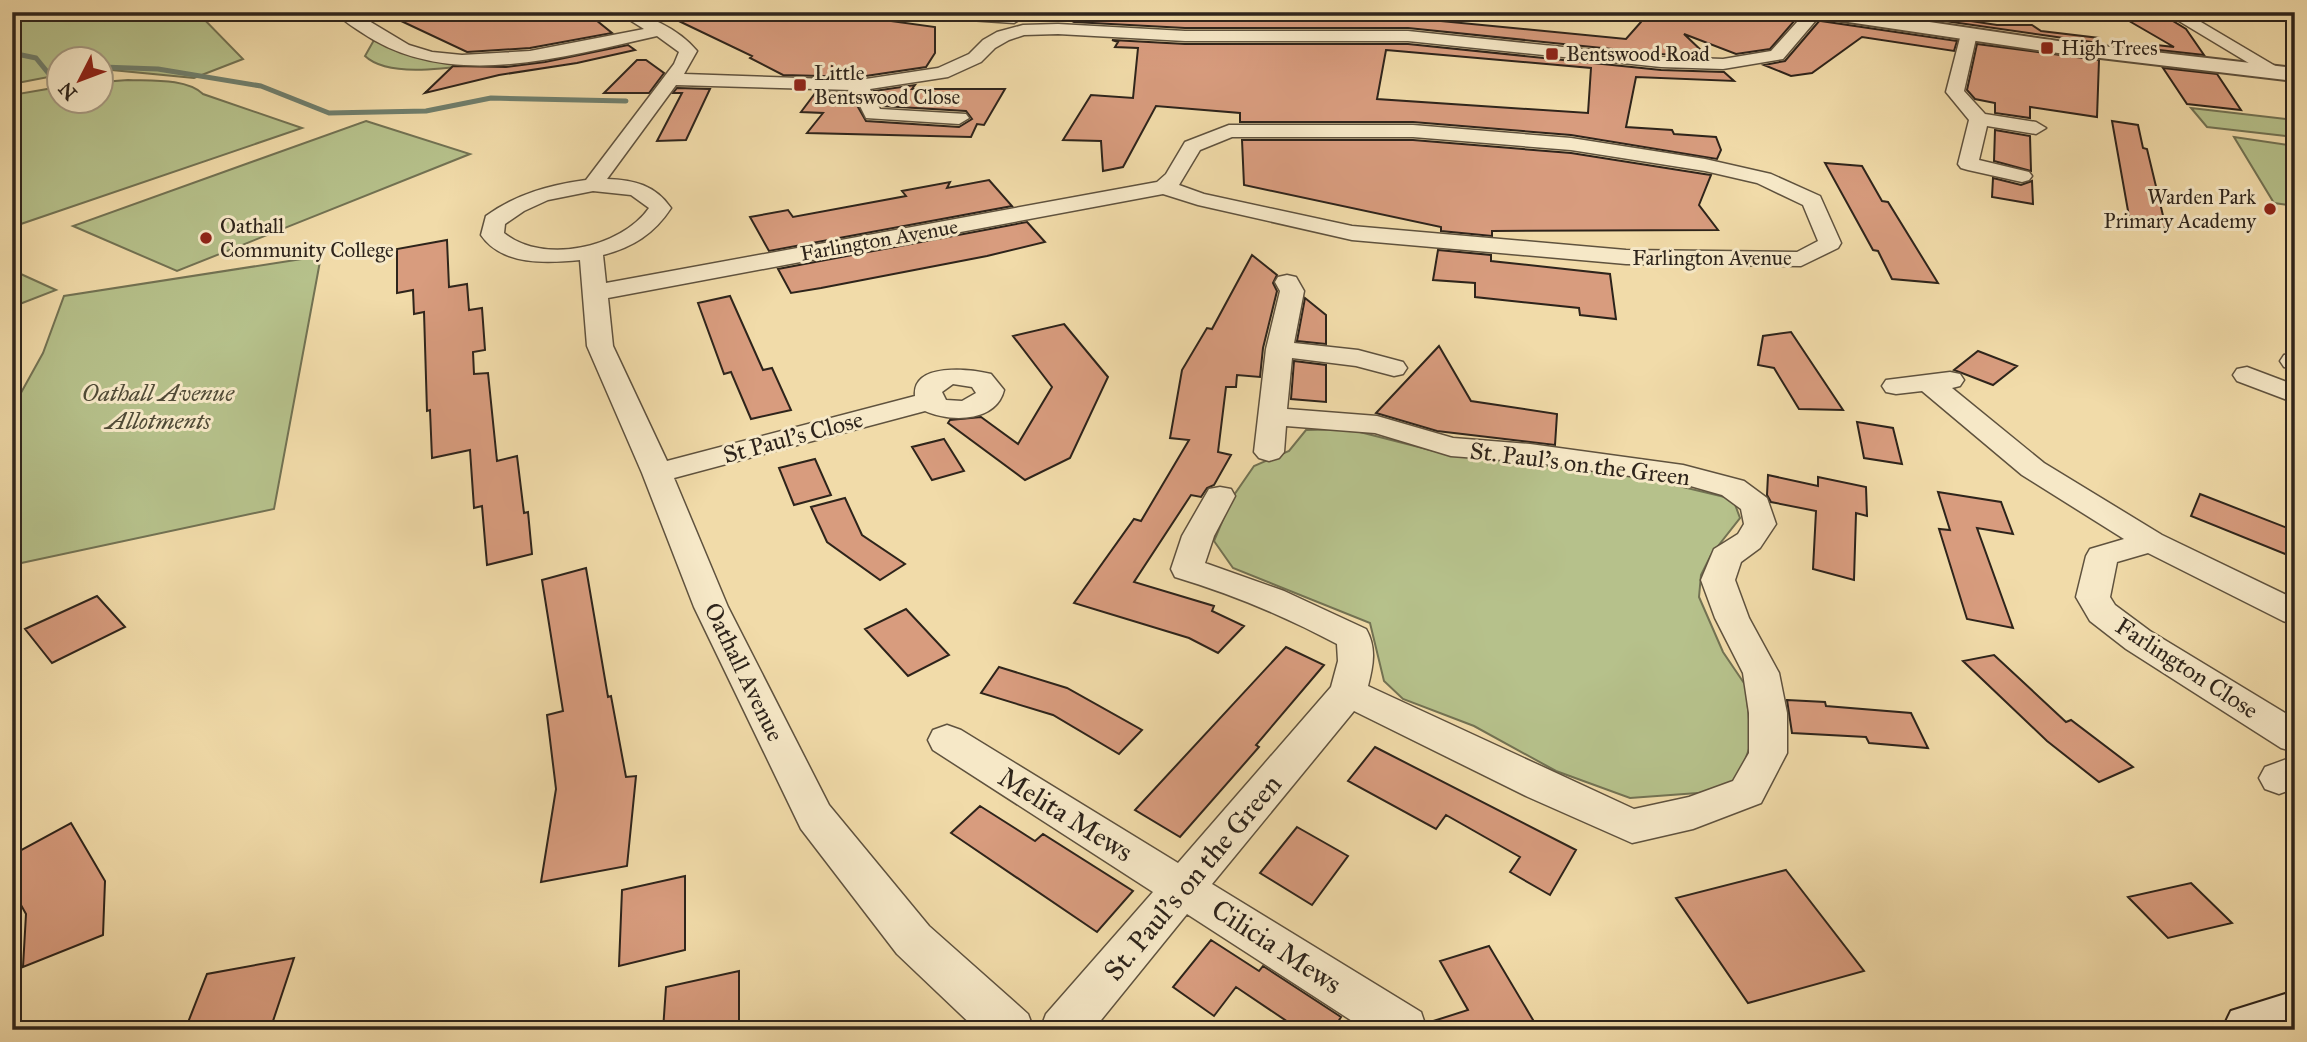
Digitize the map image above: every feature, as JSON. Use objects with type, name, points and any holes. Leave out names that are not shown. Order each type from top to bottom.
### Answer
[{"type":"street","points":[[343,12],[402,49],[430,57],[458,59],[525,56],[659,31]]},
{"type":"street","points":[[593,185],[682,65],[688,51],[676,40],[625,12]]},
{"type":"street","points":[[924,12],[1017,20],[1058,29],[1185,36],[1408,36],[1661,62],[1723,64],[1777,55],[1815,12]]},
{"type":"street","points":[[1821,12],[1969,34],[2286,74]]},
{"type":"street","points":[[2172,12],[2286,74]]},
{"type":"street","points":[[670,79],[859,85],[942,73],[975,58],[989,44],[1003,36],[1017,20]]},
{"type":"street","points":[[1969,34],[1955,92],[1979,119],[2036,128]]},
{"type":"street","points":[[1958,75],[1980,79]]},
{"type":"street","points":[[859,85],[873,114],[959,118]]},
{"type":"street","points":[[1979,119],[1968,164],[2022,176]]},
{"type":"street","name":"Farlington Avenue","points":[[594,293],[1164,187],[1199,199],[1352,233],[1626,257],[1801,259],[1830,243],[1812,201],[1764,178],[1705,165],[1571,144],[1439,133],[1229,131],[1192,146],[1175,177],[1164,187]]},
{"type":"street","points":[[593,185],[640,190],[654,197],[660,208],[655,219],[641,231],[619,242],[591,250],[537,255],[515,251],[499,244],[492,235],[492,228],[494,221],[521,203],[543,194],[593,185]]},
{"type":"street","name":"Oathall Avenue","points":[[591,250],[600,346],[657,473],[711,607],[815,817],[913,940],[1011,1030]]},
{"type":"street","points":[[1269,453],[1279,349],[1292,291],[1287,282]]},
{"type":"street","points":[[1279,349],[1358,358],[1394,368]]},
{"type":"street","points":[[2247,376],[2290,376]]},
{"type":"street","points":[[1896,386],[1940,382],[2032,469],[2151,542],[2295,613]]},
{"type":"street","name":"St Paul's Close","points":[[657,473],[929,401]]},
{"type":"street","name":"St. Paul's on the Green","points":[[1273,416],[1377,425],[1451,447],[1530,453],[1684,474],[1733,488],[1756,505],[1760,524],[1749,541],[1726,557],[1718,580],[1732,618],[1761,673],[1768,713],[1768,753],[1747,792],[1693,813],[1632,825],[1542,786],[1348,692]]},
{"type":"street","name":"St. Paul's on the Green","points":[[1063,1030],[1348,692],[1356,662],[1354,638],[1287,604],[1187,569],[1198,536],[1220,496]]},
{"type":"street","name":"Farlington Close","points":[[2151,542],[2102,556],[2093,597],[2102,613],[2138,640],[2295,738]]},
{"type":"street","name":"Melita Mews","points":[[947,740],[1185,887]]},
{"type":"street","name":"Cilicia Mews","points":[[1185,887],[1404,1028]]},
{"type":"street","points":[[2251,1030],[2295,1018]]},
{"type":"green space","points":[[12,12],[197,12],[243,59],[194,78],[116,70],[116,46],[46,46],[46,77],[12,84]]},
{"type":"green space","points":[[374,40],[416,56],[485,63],[422,70],[390,67],[365,56]]},
{"type":"green space","points":[[116,81],[167,81],[187,85],[203,94],[302,128],[12,227],[12,95],[46,89],[46,116],[116,116]]},
{"type":"green space","points":[[2191,108],[2295,120],[2295,137],[2207,127]]},
{"type":"green space","points":[[366,121],[470,154],[177,271],[73,226]]},
{"type":"green space","points":[[2234,137],[2295,146],[2295,206],[2274,203]]},
{"type":"green space","name":"Oathall Avenue Allotments","points":[[321,256],[274,509],[12,565],[12,409],[43,353],[64,296]]},
{"type":"green space","points":[[12,270],[56,290],[12,307]]},
{"type":"green space","points":[[1348,429],[1450,455],[1637,476],[1733,499],[1740,518],[1711,555],[1701,575],[1699,597],[1723,652],[1746,686],[1751,743],[1740,775],[1725,791],[1630,798],[1556,771],[1474,726],[1403,699],[1384,681],[1370,623],[1233,568],[1214,541],[1232,498],[1254,466],[1289,451],[1306,430]]},
{"type":"building","points":[[382,12],[586,12],[612,33],[530,48],[467,52]]},
{"type":"building","points":[[660,12],[815,12],[801,19],[891,21],[935,27],[935,53],[926,67],[859,77],[783,75],[750,58],[752,56]]},
{"type":"building","points":[[1053,12],[1420,19],[1626,39],[1641,22],[1642,18],[1633,12],[1802,12],[1770,49],[1736,54],[1684,34],[1707,56],[1661,54],[1408,28],[1185,28],[1074,22]]},
{"type":"building","points":[[1882,12],[1912,12],[1997,25],[2032,25],[2041,31],[2099,38],[2099,43]]},
{"type":"building","points":[[2117,14],[2163,15],[2186,29],[2204,55],[2150,49],[2147,44],[2174,47]]},
{"type":"building","points":[[1820,20],[1957,41],[1954,51],[1862,37],[1812,73],[1791,76],[1764,65],[1785,61]]},
{"type":"building","points":[[1112,40],[1185,44],[1408,44],[1661,70],[1724,72],[1734,81],[1636,77],[1626,127],[1716,137],[1721,150],[1717,159],[1571,135],[1413,122],[1240,122],[1240,113],[1156,106],[1123,167],[1103,171],[1101,141],[1063,140],[1091,95],[1133,98],[1138,48],[1115,47],[1118,42]],"holes":[[[1386,50],[1591,68],[1588,113],[1377,99]]]},
{"type":"building","points":[[1977,44],[2099,60],[2097,117],[2030,107],[2030,118],[1995,113],[1995,103],[1975,99],[1967,90]]},
{"type":"building","points":[[628,45],[635,50],[577,63],[499,75],[425,93],[453,66],[506,67]]},
{"type":"building","points":[[637,60],[646,60],[664,73],[649,93],[604,93]]},
{"type":"building","points":[[2163,68],[2217,74],[2241,110],[2187,104]]},
{"type":"building","points":[[915,85],[912,89],[1005,89],[984,125],[977,124],[971,137],[807,133],[823,113],[801,112],[816,92],[850,93],[866,121],[959,127],[972,119],[966,111],[882,106],[874,91]]},
{"type":"building","points":[[677,88],[710,89],[686,140],[657,141],[682,93],[673,93]]},
{"type":"building","points":[[2112,121],[2138,125],[2143,148],[2147,149],[2166,228],[2130,222]]},
{"type":"building","points":[[1995,130],[2030,136],[2031,171],[1994,161]]},
{"type":"building","points":[[1242,140],[1413,140],[1571,153],[1711,175],[1699,205],[1718,230],[1492,231],[1492,236],[1441,231],[1441,227],[1244,185]]},
{"type":"building","points":[[1825,163],[1862,166],[1882,201],[1888,202],[1938,283],[1892,279]]},
{"type":"building","points":[[1993,178],[2021,185],[2032,181],[2033,204],[1992,197]]},
{"type":"building","points":[[989,180],[1012,206],[769,251],[750,217],[788,210],[793,217],[906,196],[902,191],[950,182],[947,188]]},
{"type":"building","points":[[1027,222],[1045,242],[987,256],[791,293],[778,269]]},
{"type":"building","points":[[447,240],[449,287],[467,284],[469,310],[482,308],[485,350],[473,352],[474,374],[488,373],[497,461],[517,456],[524,513],[528,512],[532,554],[487,565],[482,506],[474,508],[470,450],[432,458],[430,410],[427,411],[424,312],[414,314],[413,290],[397,293],[397,249]]},
{"type":"building","points":[[1438,250],[1491,255],[1491,261],[1610,274],[1616,319],[1580,315],[1579,308],[1475,297],[1475,283],[1433,280]]},
{"type":"building","points":[[1252,255],[1277,275],[1273,283],[1277,291],[1263,348],[1260,377],[1237,375],[1236,387],[1226,387],[1218,452],[1231,455],[1214,485],[1207,488],[1201,497],[1191,495],[1134,582],[1214,606],[1212,611],[1244,626],[1218,653],[1189,638],[1074,603],[1134,519],[1141,521],[1189,440],[1170,438],[1182,370],[1207,328],[1212,329]]},
{"type":"building","points":[[730,296],[763,370],[772,368],[791,410],[751,419],[731,372],[724,374],[698,303]]},
{"type":"building","points":[[1305,298],[1326,315],[1326,344],[1297,341]]},
{"type":"building","points":[[1064,324],[1108,377],[1070,458],[1025,480],[948,423],[950,420],[981,417],[1018,444],[1052,387],[1013,336]]},
{"type":"building","points":[[1791,332],[1843,410],[1799,409],[1774,368],[1758,365],[1763,336]]},
{"type":"building","points":[[1439,346],[1471,401],[1557,414],[1555,445],[1437,431],[1376,413]]},
{"type":"building","points":[[1978,351],[2017,366],[1993,385],[1954,370]]},
{"type":"building","points":[[1294,361],[1326,365],[1326,402],[1291,399]]},
{"type":"building","points":[[1857,422],[1893,428],[1902,464],[1864,458]]},
{"type":"building","points":[[944,439],[964,471],[932,480],[912,447]]},
{"type":"building","points":[[815,459],[831,495],[794,505],[779,468]]},
{"type":"building","points":[[1768,475],[1818,486],[1818,477],[1866,487],[1867,516],[1856,513],[1854,580],[1813,569],[1816,511],[1771,502],[1767,495]]},
{"type":"building","points":[[1938,492],[2001,502],[2013,534],[1977,528],[2013,628],[1967,619],[1939,529],[1950,530]]},
{"type":"building","points":[[2200,494],[2295,531],[2295,558],[2191,516]]},
{"type":"building","points":[[845,498],[862,535],[905,564],[880,580],[827,542],[811,507]]},
{"type":"building","points":[[586,568],[608,697],[611,696],[626,777],[636,776],[627,866],[541,882],[556,789],[547,715],[563,711],[542,580]]},
{"type":"building","points":[[97,596],[125,627],[52,663],[25,629]]},
{"type":"building","points":[[906,609],[949,655],[908,676],[865,629]]},
{"type":"building","points":[[1286,647],[1324,665],[1256,745],[1259,747],[1180,837],[1135,810]]},
{"type":"building","points":[[1994,655],[2066,722],[2071,720],[2133,767],[2099,782],[2047,741],[1963,661]]},
{"type":"building","points":[[999,667],[1067,688],[1142,730],[1119,754],[1053,715],[981,693]]},
{"type":"building","points":[[1787,700],[1911,713],[1928,748],[1869,743],[1866,737],[1792,733]]},
{"type":"building","points":[[1375,747],[1576,850],[1550,895],[1510,872],[1520,857],[1446,815],[1436,829],[1348,781]]},
{"type":"building","points":[[980,806],[1035,841],[1043,834],[1133,891],[1097,932],[951,833]]},
{"type":"building","points":[[71,823],[105,881],[103,935],[23,967],[26,914],[12,889],[12,855]]},
{"type":"building","points":[[1297,827],[1348,856],[1312,905],[1260,873]]},
{"type":"building","points":[[1786,870],[1864,971],[1748,1003],[1676,898]]},
{"type":"building","points":[[685,876],[685,950],[619,966],[622,890]]},
{"type":"building","points":[[2191,883],[2232,923],[2168,938],[2128,897]]},
{"type":"building","points":[[1211,940],[1259,971],[1263,966],[1341,1017],[1333,1030],[1300,1030],[1236,987],[1214,1016],[1173,987]]},
{"type":"building","points":[[1489,946],[1539,1030],[1429,1030],[1427,1023],[1468,1010],[1440,961]]},
{"type":"building","points":[[294,958],[270,1030],[185,1030],[207,974]]},
{"type":"building","points":[[739,971],[739,1030],[663,1030],[666,987]]},
{"type":"waterway","points":[[12,53],[36,58],[46,70]]},
{"type":"waterway","points":[[116,68],[158,69],[261,86],[329,113],[426,111],[491,98],[626,101]]},
{"type":"place","name":"High Trees","points":[[2047,48]]},
{"type":"place","name":"Bentswood Road","points":[[1552,54]]},
{"type":"place","name":"Little Bentswood Close","points":[[800,85]]},
{"type":"place","name":"Warden Park Primary Academy","points":[[2270,209]]},
{"type":"place","name":"Oathall Community College","points":[[206,238]]}]
